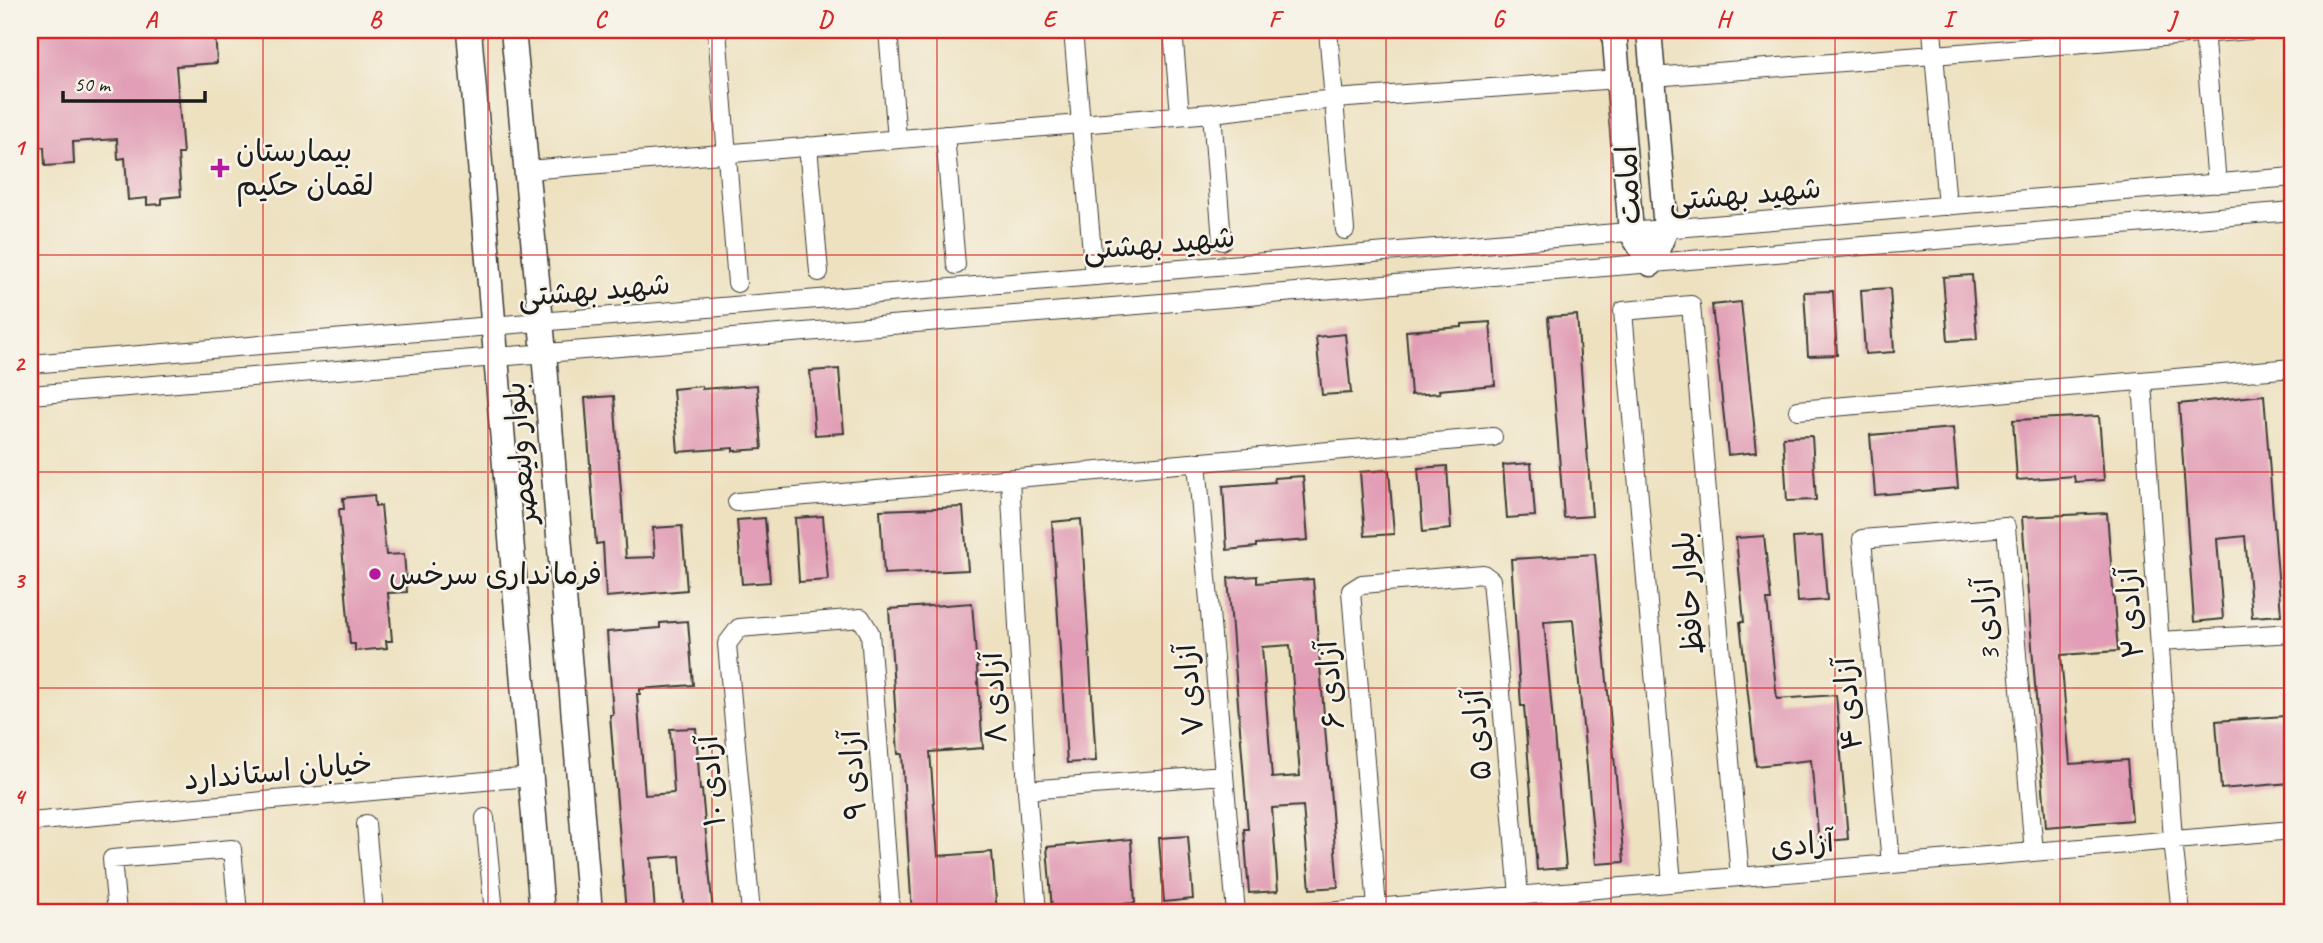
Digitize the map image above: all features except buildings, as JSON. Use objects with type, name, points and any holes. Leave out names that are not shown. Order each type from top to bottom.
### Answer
[{"type":"street","name":"بلوار ولیعصر","points":[[469,30],[542,913]]},
{"type":"street","name":"بلوار ولیعصر","points":[[513,30],[544,353],[590,913]]},
{"type":"street","points":[[717,30],[737,283]]},
{"type":"street","points":[[888,30],[897,139]]},
{"type":"street","points":[[1073,30],[1094,276]]},
{"type":"street","points":[[1172,30],[1180,115]]},
{"type":"street","points":[[1328,30],[1345,230]]},
{"type":"street","name":"امامت","points":[[1614,30],[1631,232],[1651,264]]},
{"type":"street","name":"امامت","points":[[1649,30],[1666,229],[1651,264]]},
{"type":"street","points":[[1932,30],[1947,206]]},
{"type":"street","points":[[1653,77],[2251,30]]},
{"type":"street","points":[[2204,32],[2217,184]]},
{"type":"street","points":[[527,170],[1212,113],[1334,99],[1618,79]]},
{"type":"street","points":[[1212,113],[1222,241]]},
{"type":"street","points":[[945,135],[956,265]]},
{"type":"street","points":[[808,146],[818,272]]},
{"type":"street","name":"شهید بهشتی","points":[[34,364],[2293,177]]},
{"type":"street","name":"شهید بهشتی","points":[[35,395],[2293,211]]},
{"type":"street","name":"بلوار حافظ","points":[[1672,883],[1623,311],[1691,305],[1740,877]]},
{"type":"street","points":[[34,364],[35,395]]},
{"type":"street","points":[[1798,410],[2293,368]]},
{"type":"street","name":"آزادی ۲","points":[[2142,382],[2181,913]]},
{"type":"street","points":[[737,502],[1493,437]]},
{"type":"street","name":"آزادی ۷","points":[[1197,462],[1236,913]]},
{"type":"street","name":"آزادی ۸","points":[[1010,479],[1027,790],[1037,913]]},
{"type":"street","name":"آزادی 3","points":[[1862,539],[2006,527],[2034,852]]},
{"type":"street","name":"آزادی ۴","points":[[1862,539],[1891,864]]},
{"type":"street","name":"آزادی ۵","points":[[1483,574],[1491,580],[1520,896]]},
{"type":"street","name":"آزادی ۶","points":[[1377,908],[1351,591],[1362,584],[1483,574]]},
{"type":"street","name":"آزادی ۹","points":[[727,644],[738,628],[861,618],[870,633],[891,913]]},
{"type":"street","points":[[2160,641],[2293,633]]},
{"type":"street","name":"آزادی ۱۰","points":[[727,644],[751,913]]},
{"type":"street","points":[[1027,790],[1224,775]]},
{"type":"street","name":"خیابان استاندارد","points":[[30,822],[530,777]]},
{"type":"street","points":[[485,818],[494,913]]},
{"type":"street","points":[[366,824],[374,913]]},
{"type":"street","name":"آزادی","points":[[1315,913],[2293,830]]},
{"type":"street","points":[[117,913],[112,859],[232,849],[237,913]]},
{"type":"place","name":"بیمارستان لقمان حکیم","points":[[220,168]]},
{"type":"place","name":"فرمانداری سرخس","points":[[375,574]]}]
